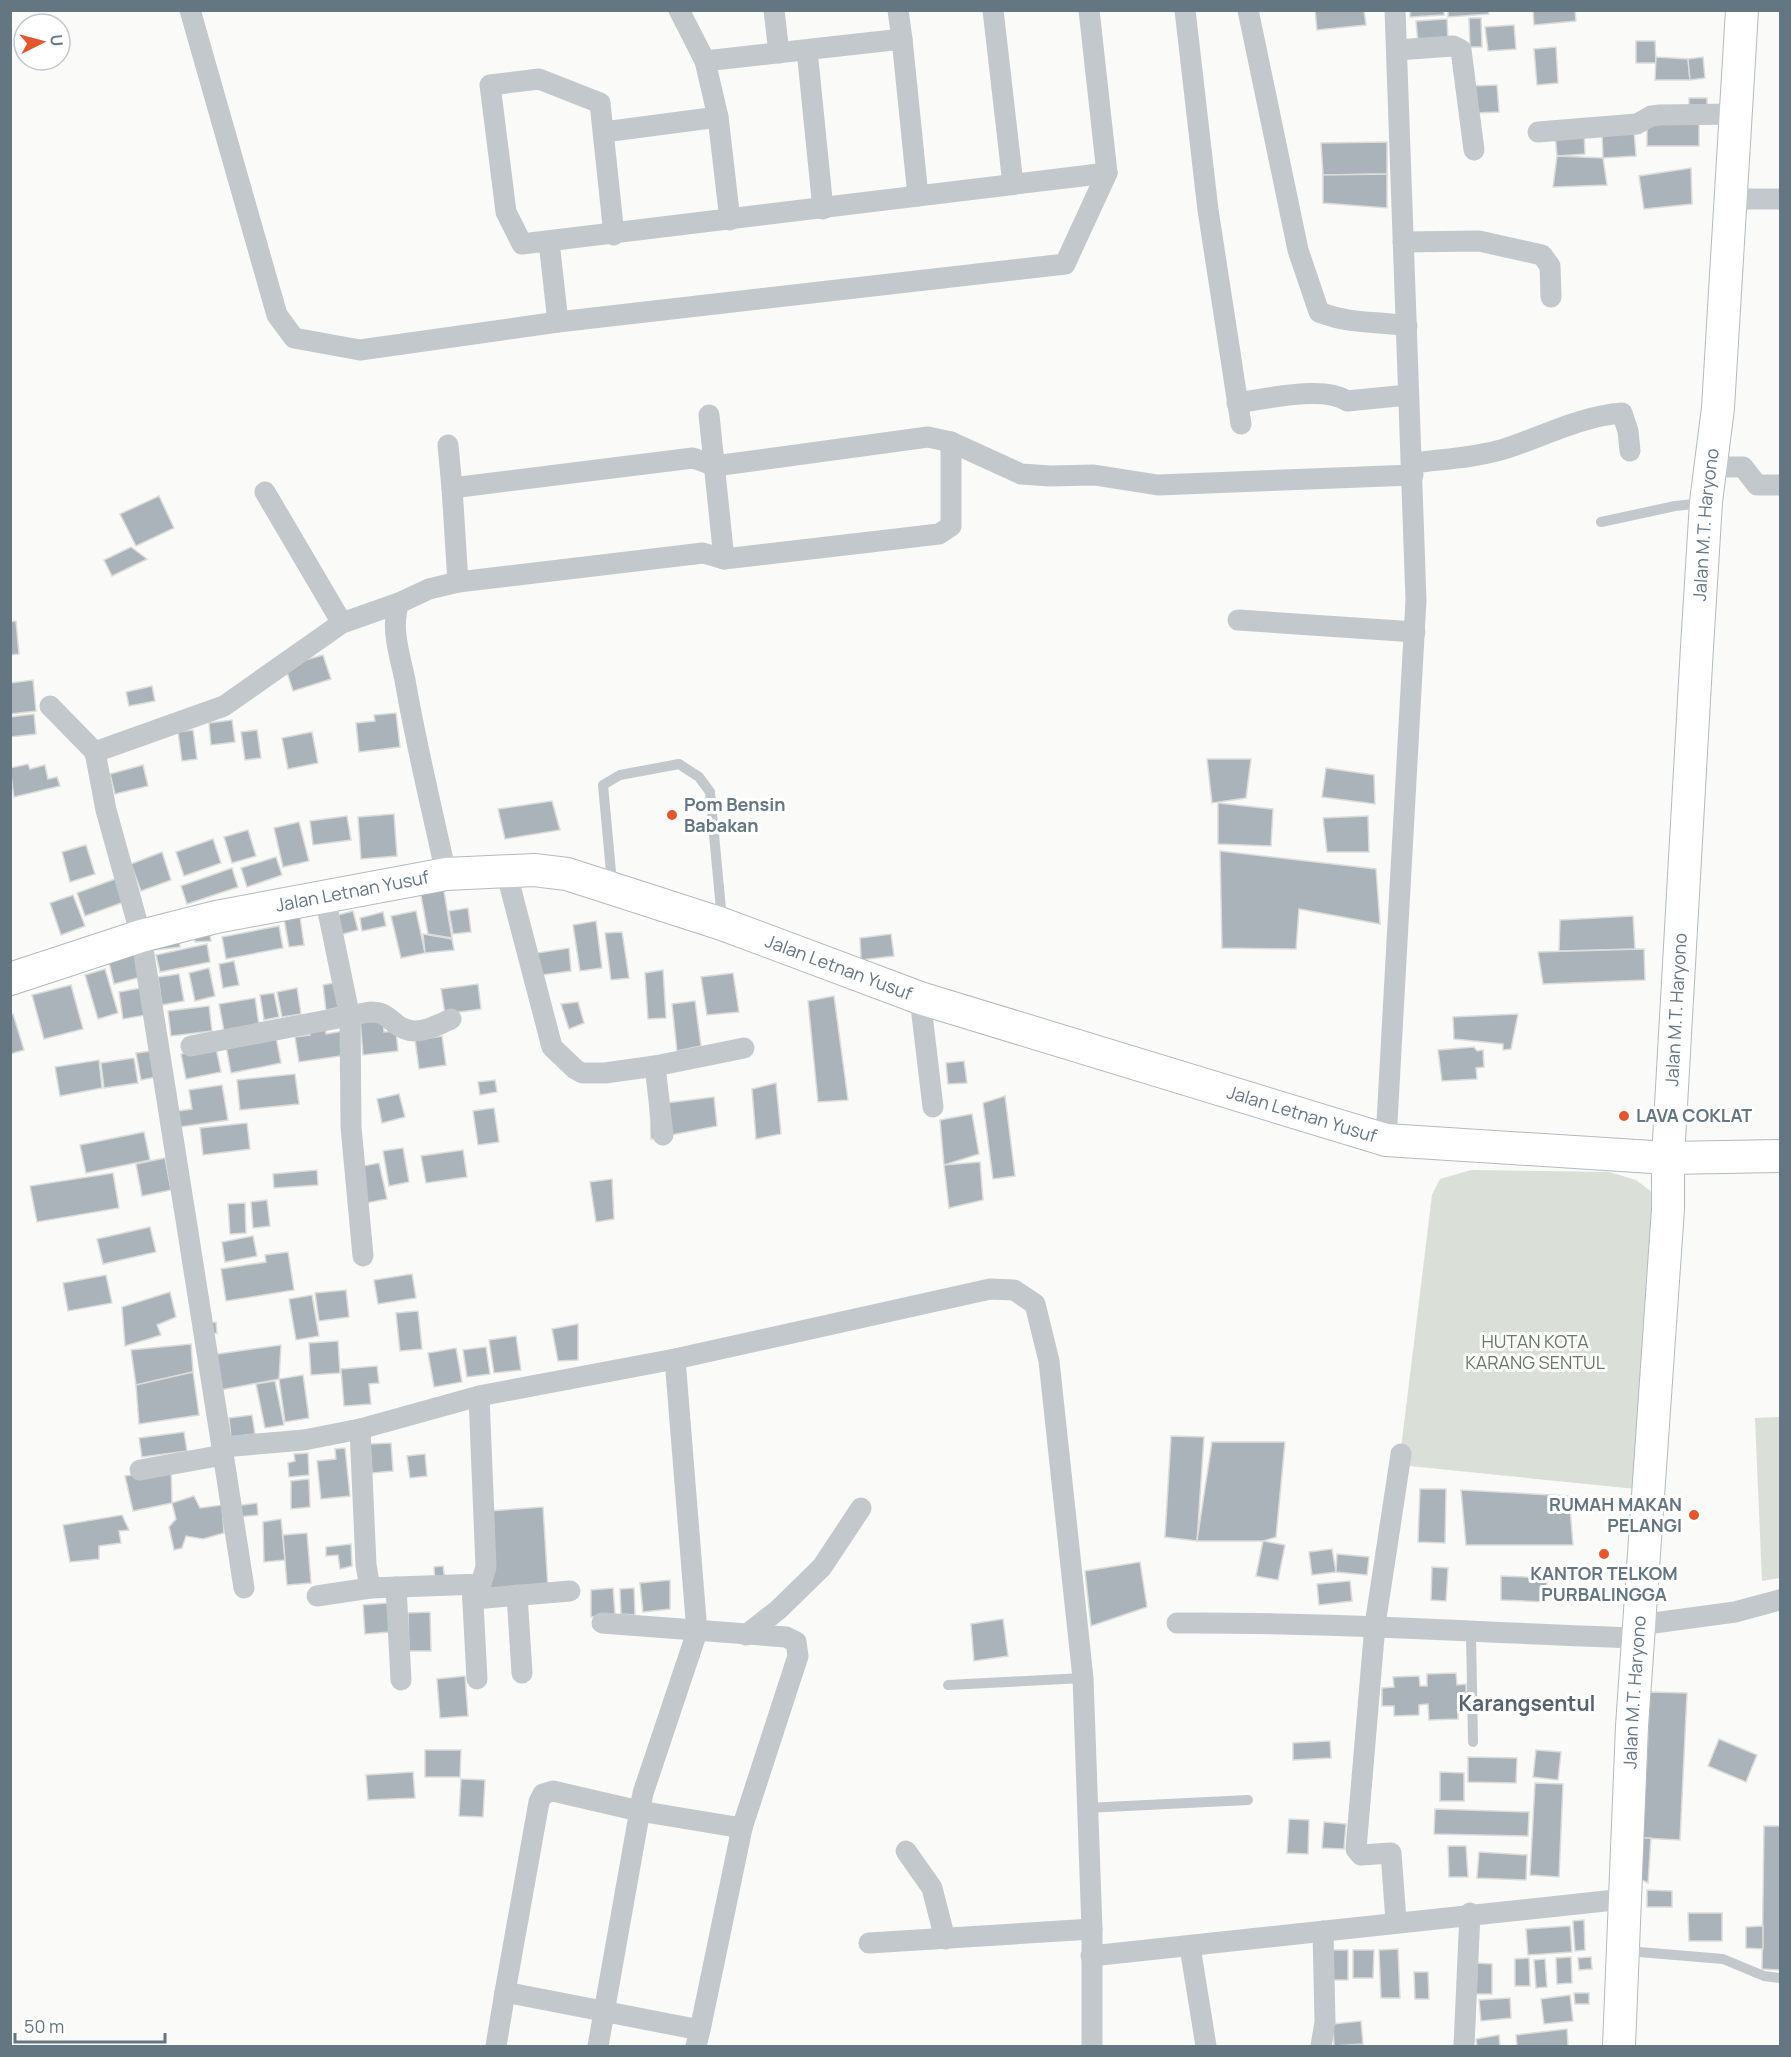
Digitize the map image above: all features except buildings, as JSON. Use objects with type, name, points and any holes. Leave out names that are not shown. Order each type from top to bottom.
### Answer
[{"type":"main road","name":"Jalan M.T. Haryono","points":[[1619,2046],[1638,1631],[1668,1209],[1668,1158],[1706,502],[1718,408],[1742,10]]},
{"type":"main road","name":"Jalan Letnan Yusuf","points":[[10,979],[141,936],[216,917],[446,874],[534,870],[567,874],[722,924],[920,998],[1386,1140],[1668,1158],[1780,1156]]},
{"type":"street","points":[[190,10],[277,315],[294,338],[360,350],[558,322],[1065,264],[1107,173],[1089,10]]},
{"type":"street","points":[[679,10],[705,61],[718,117],[730,220]]},
{"type":"street","points":[[774,10],[779,53]]},
{"type":"street","points":[[898,10],[918,196]]},
{"type":"street","points":[[993,10],[1013,184]]},
{"type":"street","points":[[1185,10],[1208,210],[1241,424]]},
{"type":"street","points":[[1248,10],[1298,250],[1319,312],[1372,325],[1407,326]]},
{"type":"street","points":[[1386,1140],[1415,632],[1413,469],[1408,395],[1395,10]]},
{"type":"street","points":[[705,61],[902,39]]},
{"type":"street","points":[[1397,50],[1453,46],[1461,50],[1474,150]]},
{"type":"street","points":[[807,50],[823,209]]},
{"type":"street","points":[[614,235],[600,103],[539,79],[490,85],[506,212],[522,244],[614,235],[1107,173]]},
{"type":"street","points":[[1538,132],[1637,124],[1651,116],[1660,115],[1736,114]]},
{"type":"street","points":[[604,132],[718,117]]},
{"type":"street","points":[[1731,199],[1780,199]]},
{"type":"street","points":[[1403,242],[1479,241],[1542,255],[1550,266],[1551,297]]},
{"type":"street","points":[[549,242],[558,322]]},
{"type":"street","points":[[1237,403],[1313,394],[1338,395],[1347,401],[1408,395]]},
{"type":"street","points":[[452,488],[693,458],[715,466],[919,437],[951,442],[1021,474],[1050,477],[1094,475],[1158,485],[1413,469],[1502,450],[1549,432],[1622,413],[1630,451]]},
{"type":"street","points":[[709,415],[724,559]]},
{"type":"street","points":[[95,752],[224,706],[342,623],[399,603],[429,588],[458,582],[703,553],[724,559],[932,535],[950,529],[951,442]]},
{"type":"street","points":[[448,445],[458,582]]},
{"type":"street","points":[[1711,467],[1743,467],[1757,485],[1780,485]]},
{"type":"street","points":[[265,492],[342,623]]},
{"type":"street","points":[[399,603],[395,620],[399,646],[412,720],[446,874]]},
{"type":"street","points":[[1238,620],[1415,632]]},
{"type":"street","points":[[50,706],[95,752],[106,810],[141,936],[244,1588]]},
{"type":"street","points":[[506,871],[552,1047],[562,1059],[582,1073],[605,1073],[655,1066],[744,1047]]},
{"type":"street","points":[[325,897],[350,1018],[351,1127],[363,1256]]},
{"type":"street","points":[[920,998],[933,1107]]},
{"type":"street","points":[[191,1046],[350,1018],[359,1014],[382,1012],[405,1030],[414,1032],[431,1029],[451,1019]]},
{"type":"street","points":[[655,1066],[663,1135]]},
{"type":"street","points":[[140,1470],[223,1451],[304,1440],[360,1429],[479,1396],[675,1359],[990,1288],[1014,1290],[1035,1304],[1049,1361],[1083,1678],[1085,1808],[1092,1929],[1092,2046]]},
{"type":"street","points":[[598,2046],[639,1811],[697,1632],[675,1359]]},
{"type":"street","points":[[472,1592],[481,1584],[486,1571],[479,1396]]},
{"type":"street","points":[[360,1429],[366,1565],[370,1588]]},
{"type":"street","points":[[1396,1921],[1390,1853],[1361,1855],[1356,1851],[1375,1625],[1401,1454]]},
{"type":"street","points":[[746,1635],[778,1611],[822,1567],[861,1508]]},
{"type":"street","points":[[396,1587],[401,1680]]},
{"type":"street","points":[[317,1596],[370,1588],[396,1587],[518,1595],[570,1591]]},
{"type":"street","points":[[472,1592],[477,1679]]},
{"type":"street","points":[[518,1595],[522,1673]]},
{"type":"street","points":[[1177,1623],[1375,1625],[1471,1633],[1638,1631],[1735,1612],[1780,1600]]},
{"type":"street","points":[[506,1992],[605,2013],[698,2038],[742,1828],[798,1648],[796,1642],[786,1637],[602,1623]]},
{"type":"street","points":[[496,2046],[539,1802],[543,1794],[553,1791],[639,1811],[742,1828]]},
{"type":"street","points":[[906,1851],[932,1888],[945,1939]]},
{"type":"street","points":[[1091,1956],[1190,1947],[1470,1913],[1624,1899]]},
{"type":"street","points":[[1464,2046],[1470,1913]]},
{"type":"street","points":[[869,1943],[1092,1929]]},
{"type":"street","points":[[1321,2046],[1324,2022],[1323,1931]]},
{"type":"street","points":[[1190,1947],[1206,2046]]},
{"type":"lane","points":[[1602,522],[1675,506],[1706,502]]},
{"type":"lane","points":[[612,889],[603,785],[620,775],[679,764],[699,777],[710,792],[722,924]]},
{"type":"lane","points":[[1471,1633],[1473,1742]]},
{"type":"lane","points":[[948,1685],[1083,1678]]},
{"type":"lane","points":[[1085,1808],[1248,1800]]},
{"type":"lane","points":[[1623,1950],[1723,1959],[1764,1976],[1780,1978]]},
{"type":"green space","name":"HUTAN KOTA KARANG SENTUL","points":[[1471,1170],[1609,1172],[1636,1180],[1653,1193],[1646,1490],[1399,1465],[1432,1195],[1440,1179]]},
{"type":"green space","points":[[1780,1417],[1780,1578],[1762,1581],[1755,1418]]},
{"type":"place","name":"Pom Bensin Babakan","points":[[672,815]]},
{"type":"place","name":"LAVA COKLAT","points":[[1624,1116]]},
{"type":"place","name":"RUMAH MAKAN PELANGI","points":[[1694,1515]]},
{"type":"place","name":"KANTOR TELKOM PURBALINGGA","points":[[1604,1554]]},
{"type":"district","name":"Karangsentul","points":[[1527,1704]]}]
